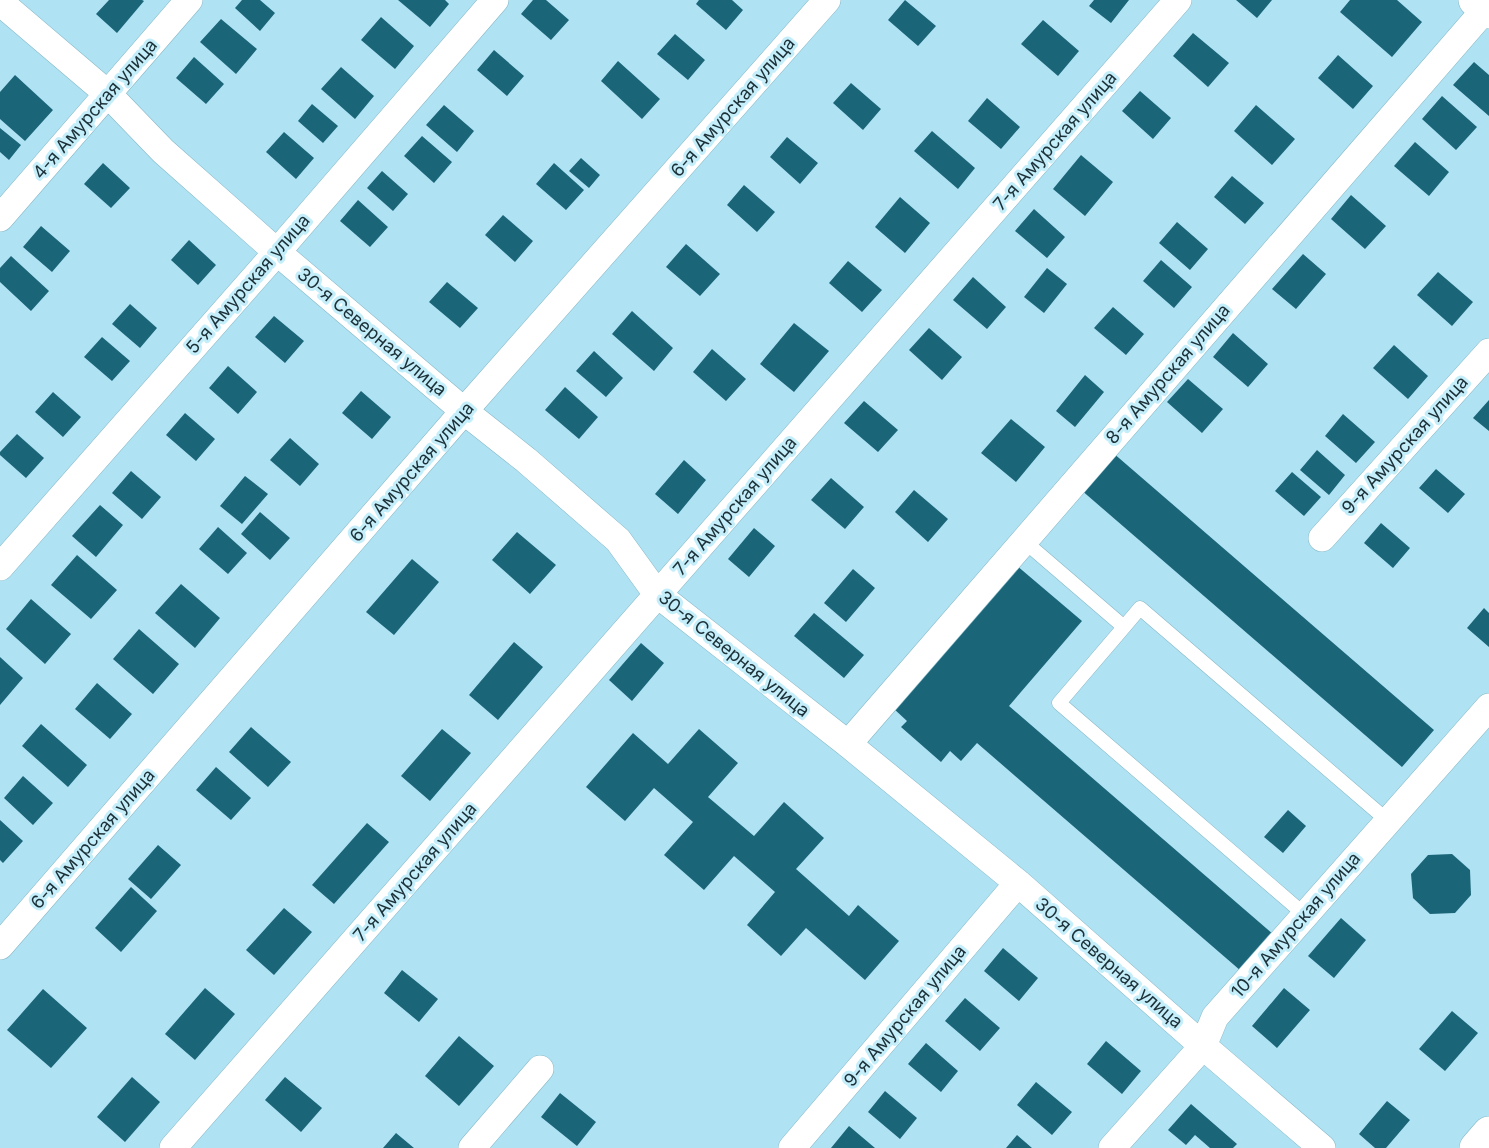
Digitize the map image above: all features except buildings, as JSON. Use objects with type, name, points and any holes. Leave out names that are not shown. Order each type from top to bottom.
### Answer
[{"type":"street","name":"4-я Амурская улица","points":[[0,218],[189,0]]},
{"type":"street","name":"5-я Амурская улица","points":[[0,567],[495,0]]},
{"type":"street","name":"6-я Амурская улица","points":[[0,946],[464,411],[828,0]]},
{"type":"street","name":"7-я Амурская улица","points":[[173,1148],[1178,0]]},
{"type":"street","name":"30-я Северная улица","points":[[0,2],[108,94],[163,151],[277,252],[618,540],[657,594],[848,744],[1018,883],[1322,1148]]},
{"type":"street","name":"8-я Амурская улица","points":[[848,744],[1485,6]]},
{"type":"street","name":"9-я Амурская улица","points":[[1322,538],[1489,352]]},
{"type":"street","name":"10-я Амурская улица","points":[[1112,1148],[1203,1046],[1215,1017],[1489,707]]},
{"type":"street","name":"9-я Амурская улица","points":[[792,1148],[1018,883]]},
{"type":"street","points":[[472,1148],[540,1069]]},
{"type":"street","points":[[1476,1148],[1489,1133]]},
{"type":"lane","points":[[1024,541],[1124,627]]},
{"type":"lane","points":[[1305,915],[1059,703],[1140,608],[1388,821]]}]
